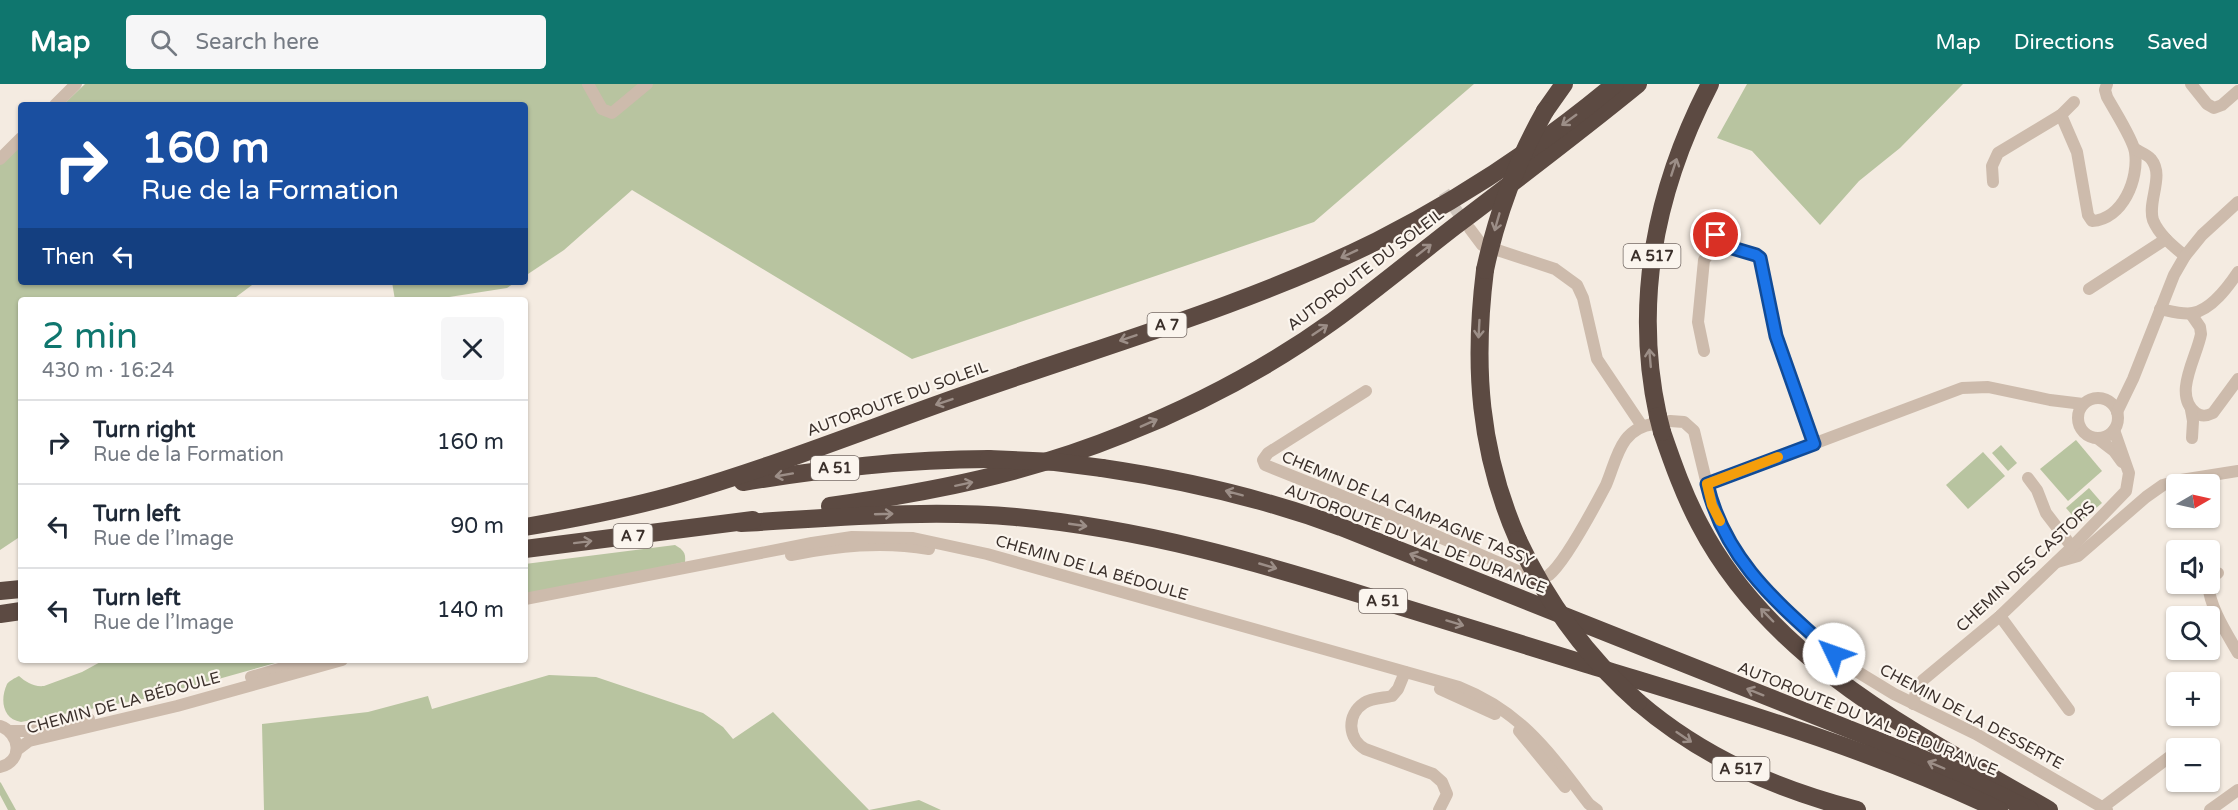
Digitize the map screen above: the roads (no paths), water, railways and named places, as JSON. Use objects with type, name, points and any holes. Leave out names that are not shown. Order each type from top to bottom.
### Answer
[{"type":"highway","name":"A 517","points":[[1564,84],[1545,111],[1525,148],[1506,192],[1485,270],[1479,325],[1478,362],[1483,419],[1494,472],[1518,540],[1536,577],[1566,623],[1599,665],[1638,702],[1699,747],[1748,773],[1792,791],[1857,810]]},
{"type":"highway","name":"AUTOROUTE DU SOLEIL","points":[[528,526],[585,517],[682,493],[1263,291],[1376,241],[1470,189],[1592,104],[1616,84]]},
{"type":"highway","name":"AUTOROUTE DU SOLEIL","points":[[528,549],[741,523],[806,510],[937,490],[983,480],[1099,444],[1188,406],[1283,354],[1332,322],[1576,135],[1638,84]]},
{"type":"highway","name":"A 517","points":[[1710,84],[1677,157],[1666,189],[1653,245],[1647,327],[1657,424],[1701,526],[1733,576],[1755,603],[1785,634],[1825,669],[1884,713],[2049,810]]},
{"type":"highway","name":"AUTOROUTE DU VAL DE DURANCE","points":[[682,493],[844,466],[939,459],[1055,462],[1219,489],[1272,503],[1341,526],[1924,759],[2030,810]]},
{"type":"highway","name":"AUTOROUTE DU VAL DE DURANCE","points":[[741,523],[875,514],[974,514],[1069,524],[1186,544],[1304,576],[1835,742],[1938,782],[1999,810]]},
{"type":"highway","points":[[0,591],[18,589]]},
{"type":"highway","points":[[0,614],[18,611]]},
{"type":"street","points":[[58,102],[76,84]]},
{"type":"street","points":[[588,84],[602,109],[612,113],[647,84]]},
{"type":"street","points":[[2061,115],[2077,153],[2088,215],[2092,221],[2097,220],[2118,208],[2126,197],[2134,175],[2135,149],[2107,97],[2105,90],[2108,84]]},
{"type":"street","points":[[2191,84],[2207,104],[2214,108],[2222,105],[2238,91]]},
{"type":"street","points":[[1993,182],[1992,166],[1998,153],[2061,115],[2074,102]]},
{"type":"street","points":[[0,159],[18,141]]},
{"type":"street","points":[[2135,149],[2151,158],[2156,170],[2152,204],[2153,219],[2166,239],[2185,256]]},
{"type":"street","points":[[2117,412],[2133,379],[2174,275],[2185,256],[2202,235],[2236,205]]},
{"type":"street","points":[[1470,229],[1482,245],[1555,269],[1577,285],[1583,298],[1597,359],[1657,424]]},
{"type":"street","points":[[1704,351],[1698,322],[1701,268],[1707,255],[1705,239],[1709,235],[1716,235],[1729,247],[1760,258],[1776,336],[1814,444]]},
{"type":"street","points":[[2089,289],[2166,239]]},
{"type":"street","points":[[1707,255],[1729,247]]},
{"type":"street","points":[[2160,309],[2191,314],[2203,309],[2220,296],[2238,272]]},
{"type":"street","points":[[2191,314],[2200,327],[2201,334],[2186,384],[2186,398],[2192,410],[2200,416],[2209,416],[2238,379]]},
{"type":"street","points":[[2106,399],[2115,395],[2133,379]]},
{"type":"street","points":[[1707,484],[1970,387],[1988,387],[2050,400],[2083,404],[2098,397],[2106,399],[2113,404],[2118,422],[2107,436],[2097,438]]},
{"type":"street","name":"CHEMIN DE LA CAMPAGNE TASSY","points":[[1366,391],[1268,453],[1263,460],[1265,465],[1370,507],[1536,579],[1548,576],[1560,561],[1598,500],[1622,445],[1657,424]]},
{"type":"street","points":[[2050,400],[2078,417]]},
{"type":"street","points":[[2083,404],[2078,417],[2083,432],[2097,438],[2114,450],[2129,473]]},
{"type":"street","points":[[2192,410],[2192,438]]},
{"type":"street","name":"CHEMIN DE LA DESSERTE","points":[[1657,424],[1684,422],[1694,431],[1712,505],[1731,544],[1769,595],[1848,666],[1878,685],[1976,734],[2105,809]]},
{"type":"street","points":[[2114,430],[2129,473]]},
{"type":"street","points":[[2056,562],[2078,556],[2163,485],[2238,471]]},
{"type":"street","name":"CHEMIN DES CASTORS","points":[[1914,704],[1916,692],[1923,680],[2000,616],[2126,491],[2129,473]]},
{"type":"street","points":[[2028,478],[2037,490],[2046,513],[2072,547]]},
{"type":"street","name":"CHEMIN DE LA BÉDOULE","points":[[528,598],[812,543],[852,537],[913,538],[1000,558],[1403,675],[1445,690],[1480,705],[1517,729],[1585,810]]},
{"type":"street","name":"CHEMIN DE LA BÉDOULE","points":[[528,605],[828,548],[898,544],[984,561],[1403,675],[1459,687],[1480,695],[1505,710],[1525,726],[1545,747],[1589,804],[1597,810]]},
{"type":"street","points":[[2210,594],[2225,630],[2238,653]]},
{"type":"street","points":[[2000,616],[2069,710]]},
{"type":"street","name":"CHEMIN DE LA BÉDOULE","points":[[5,728],[26,731],[112,715],[300,663]]},
{"type":"street","name":"CHEMIN DE LA BÉDOULE","points":[[17,750],[30,741],[177,706],[331,663]]},
{"type":"street","points":[[1403,675],[1392,696],[1365,702],[1354,714],[1350,733],[1355,744],[1365,749],[1433,774],[1442,782],[1447,794],[1439,810]]},
{"type":"street","points":[[0,767],[11,762],[17,750],[16,740],[5,728]]},
{"type":"street","points":[[2105,809],[2166,760]]},
{"type":"street","points":[[2210,810],[2238,790]]},
{"type":"tunnel","points":[[1444,192],[1467,226]]}]
